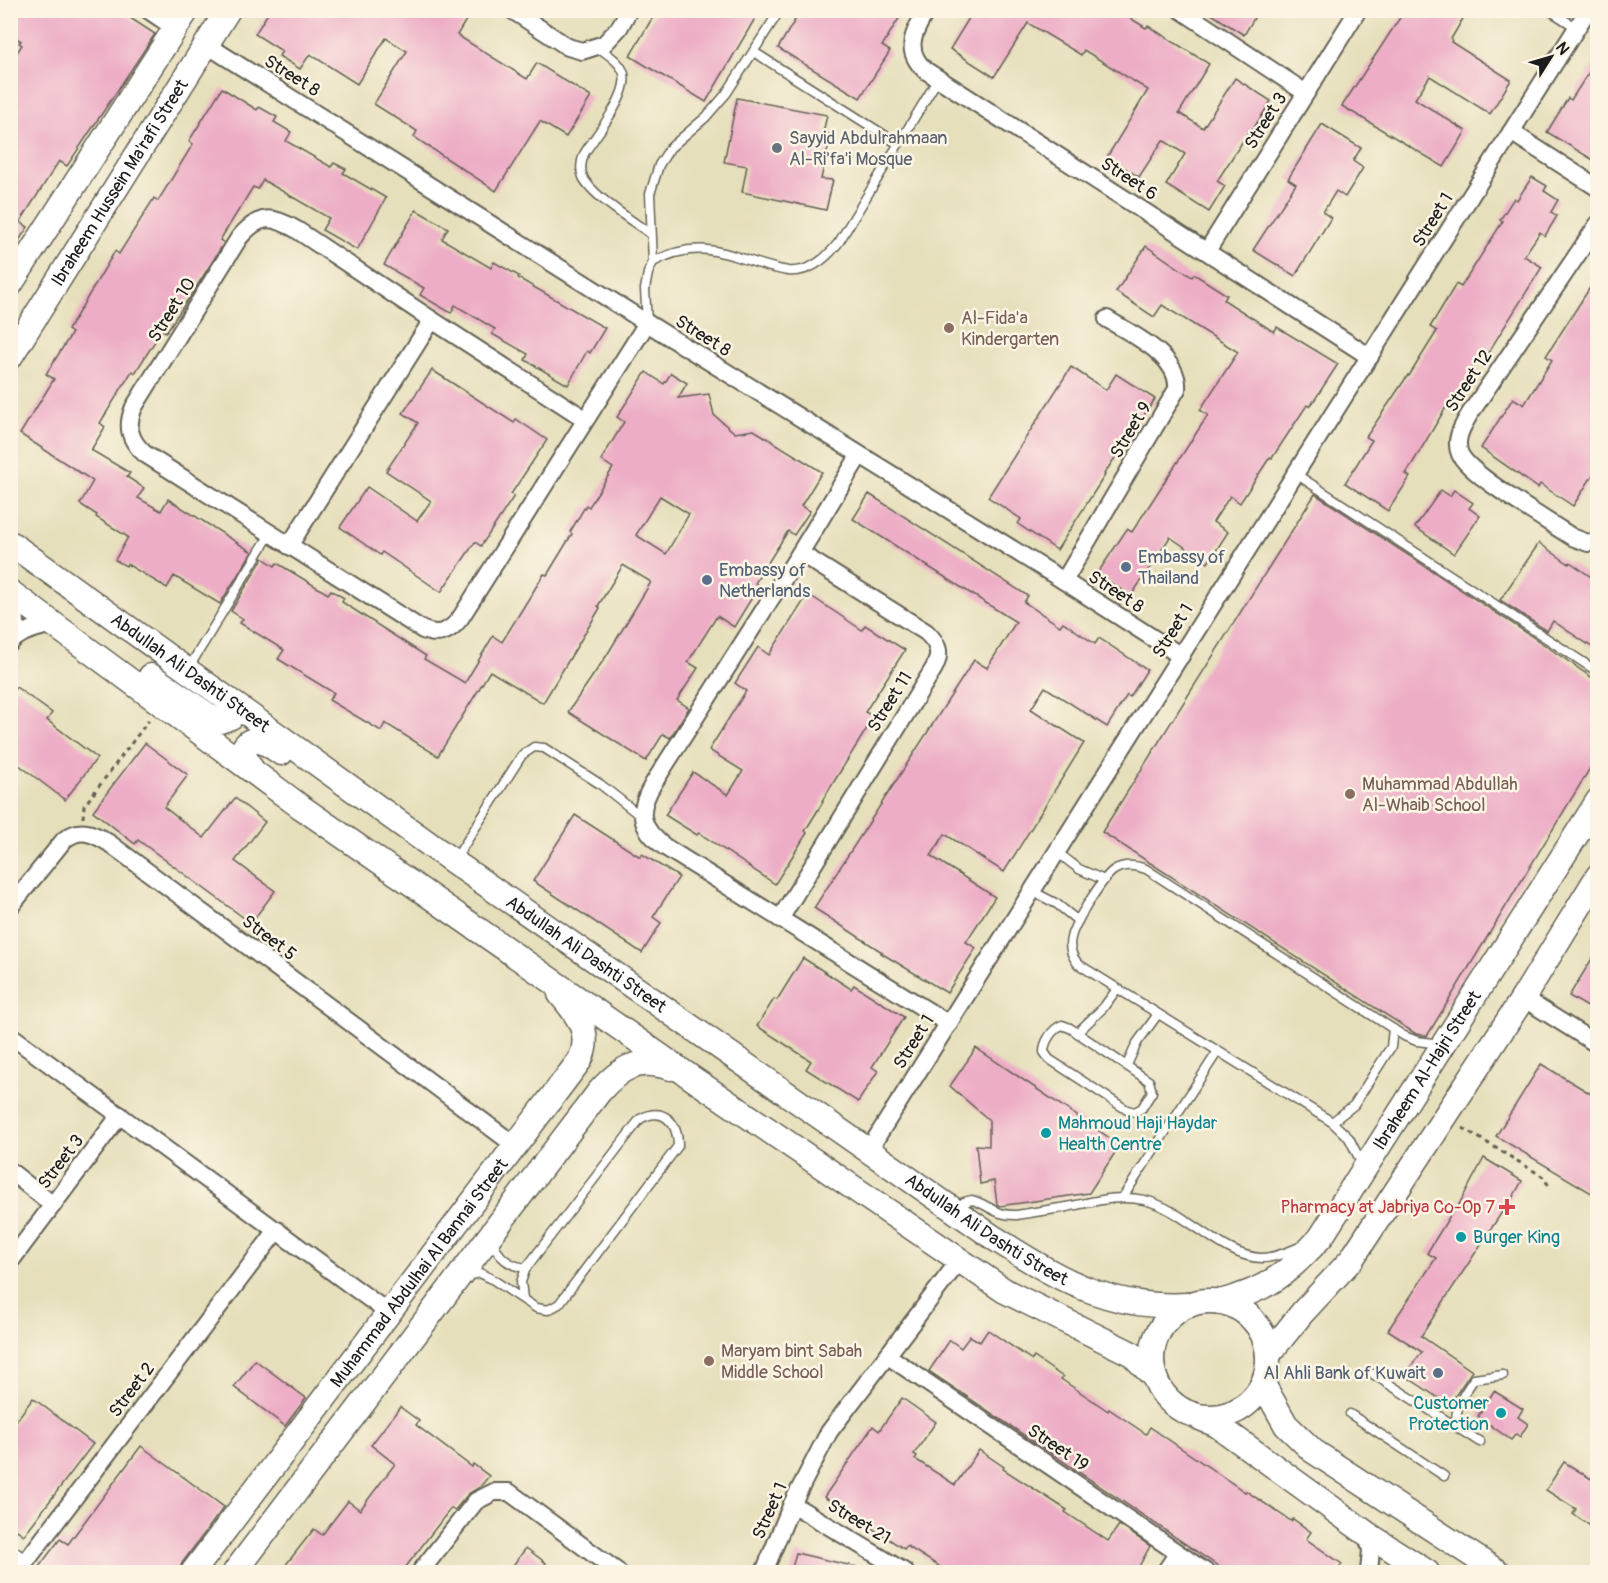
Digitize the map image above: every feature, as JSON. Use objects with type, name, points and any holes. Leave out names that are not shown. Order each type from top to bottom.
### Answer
[{"type":"main road","name":"Ibraheem Hussein Ma'rafi Street","points":[[10,357],[228,10]]},
{"type":"main road","name":"Ibraheem Hussein Ma'rafi Street","points":[[10,285],[182,20]]},
{"type":"main road","name":"Abdullah Ali Dashti Street","points":[[10,543],[431,846],[868,1151],[1039,1266],[1095,1293],[1144,1305],[1189,1305]]},
{"type":"main road","name":"Abdullah Ali Dashti Street","points":[[12,593],[301,807],[692,1078],[1005,1291],[1132,1354],[1155,1378]]},
{"type":"main road","points":[[55,624],[84,634],[111,648],[220,722],[231,717],[239,708]]},
{"type":"main road","points":[[252,770],[242,752],[250,741],[261,740],[378,827],[403,840],[431,846]]},
{"type":"main road","name":"Ibraheem Al-Hajri Street","points":[[1220,1302],[1241,1297],[1271,1284],[1321,1237],[1598,801]]},
{"type":"main road","points":[[1268,1355],[1302,1313],[1351,1260],[1523,998],[1598,876]]},
{"type":"main road","name":"Muhammad Abdulhai Al Bannai Street","points":[[194,1572],[516,1146],[583,1052],[586,1041],[583,1028],[564,999],[535,969]]},
{"type":"main road","name":"Muhammad Abdulhai Al Bannai Street","points":[[234,1572],[599,1092],[613,1077],[633,1065],[651,1063],[671,1068],[692,1078]]},
{"type":"main road","points":[[461,1274],[487,1225],[582,1097],[585,1089],[580,1080],[572,1077],[565,1080]]},
{"type":"main road","points":[[1195,1416],[1215,1418],[1235,1412],[1252,1400],[1263,1384],[1267,1370],[1268,1355],[1263,1337],[1253,1320],[1238,1308],[1220,1302],[1200,1302],[1189,1305],[1170,1317],[1157,1334],[1152,1356],[1155,1378],[1166,1397],[1179,1408],[1195,1416],[1217,1425],[1366,1533],[1427,1572]]},
{"type":"main road","points":[[1263,1384],[1286,1425],[1312,1451],[1498,1572]]},
{"type":"main road","points":[[202,1572],[212,1549]]},
{"type":"street","points":[[148,10],[182,20]]},
{"type":"street","points":[[512,10],[568,47],[582,51],[598,47],[614,34],[629,10]]},
{"type":"street","name":"Street 6","points":[[927,10],[915,32],[913,52],[920,66],[1370,357]]},
{"type":"street","points":[[1181,10],[1306,93]]},
{"type":"street","name":"Street 3","points":[[1207,251],[1358,10]]},
{"type":"street","name":"Street 1","points":[[868,1151],[1588,10]]},
{"type":"street","name":"Street 8","points":[[207,45],[1181,656]]},
{"type":"street","points":[[1511,132],[1598,188]]},
{"type":"street","name":"Street 10","points":[[585,419],[286,223],[276,219],[260,220],[239,238],[134,407],[129,426],[134,442],[145,454],[423,630],[435,634],[446,632],[461,617],[647,323]]},
{"type":"street","name":"Street 12","points":[[1598,224],[1469,415],[1459,433],[1457,443],[1463,460],[1480,476],[1572,537],[1588,543],[1598,542]]},
{"type":"street","name":"Street 9","points":[[1064,581],[1177,389],[1177,376],[1167,361],[1107,319]]},
{"type":"street","points":[[289,546],[432,320]]},
{"type":"street","points":[[859,456],[653,784],[645,801],[642,818],[647,831],[665,847],[949,1023]]},
{"type":"street","name":"Street 11","points":[[780,919],[934,668],[939,655],[935,642],[926,632],[800,553]]},
{"type":"street","points":[[12,593],[16,624],[12,641]]},
{"type":"street","points":[[12,641],[34,630],[55,624]]},
{"type":"street","points":[[10,907],[59,845],[69,836],[81,831]]},
{"type":"street","name":"Street 5","points":[[81,831],[93,834],[109,843],[516,1146]]},
{"type":"street","points":[[1523,998],[1598,1045]]},
{"type":"street","points":[[10,1035],[390,1314]]},
{"type":"street","name":"Street 3","points":[[10,1262],[120,1115]]},
{"type":"street","points":[[10,1171],[53,1205]]},
{"type":"street","name":"Street 2","points":[[22,1566],[277,1230]]},
{"type":"street","name":"Street 1","points":[[764,1572],[792,1504],[829,1432],[959,1261]]},
{"type":"street","name":"Street 19","points":[[888,1356],[1206,1572]]},
{"type":"street","points":[[420,1572],[476,1501],[494,1492],[509,1492],[618,1572]]},
{"type":"street","name":"Street 21","points":[[792,1504],[905,1572]]},
{"type":"street","points":[[1366,1533],[1371,1550],[1370,1572]]},
{"type":"street","points":[[1165,1572],[1177,1554]]},
{"type":"street","points":[[1370,1572],[1388,1561],[1405,1559]]},
{"type":"lane","points":[[647,323],[645,289],[653,262],[650,194],[659,165],[670,148],[715,108],[780,10]]},
{"type":"lane","points":[[1549,10],[1577,28]]},
{"type":"lane","points":[[598,47],[620,66],[624,75],[624,85],[615,105],[584,154],[581,163],[582,173],[595,192],[651,234]]},
{"type":"lane","points":[[754,52],[897,143]]},
{"type":"lane","points":[[653,262],[672,253],[695,249],[724,252],[798,272],[823,260],[838,242],[938,79]]},
{"type":"lane","points":[[1296,474],[1598,672]]},
{"type":"lane","points":[[187,671],[270,534]]},
{"type":"lane","points":[[454,862],[522,755],[534,747],[544,748],[593,778],[642,818]]},
{"type":"lane","points":[[1057,852],[1079,869],[1104,880]]},
{"type":"lane","points":[[1364,1171],[1361,1159],[1349,1138],[1332,1122],[1078,964],[1072,956],[1070,946],[1071,936],[1078,921],[1104,880],[1114,870],[1129,865],[1146,869],[1393,1029],[1417,1041],[1444,1044]]},
{"type":"lane","points":[[1032,891],[1057,904],[1078,921]]},
{"type":"lane","points":[[1077,1033],[1103,1008],[1117,989]]},
{"type":"lane","points":[[1126,1065],[1137,1043],[1158,1014]]},
{"type":"lane","points":[[1066,1026],[1126,1065],[1149,1081],[1153,1088],[1151,1096],[1142,1108],[1134,1112],[1127,1110],[1049,1059],[1044,1052],[1045,1045],[1057,1027],[1066,1026]]},
{"type":"lane","points":[[1332,1122],[1354,1105],[1387,1053],[1393,1029]]},
{"type":"lane","points":[[1123,1197],[1218,1051]]},
{"type":"lane","points":[[461,1274],[480,1273],[536,1308],[548,1310],[559,1304],[678,1146],[678,1134],[672,1123],[662,1115],[650,1113],[640,1119],[526,1268],[521,1282],[523,1299]]},
{"type":"lane","points":[[955,1211],[960,1204],[972,1200],[1005,1215],[1123,1197],[1145,1200],[1173,1211],[1247,1256],[1271,1257],[1321,1237]]},
{"type":"lane","points":[[492,1233],[493,1244],[502,1257],[512,1266],[526,1268]]},
{"type":"lane","points":[[1373,1374],[1480,1442]]},
{"type":"lane","points":[[1456,1426],[1455,1413],[1458,1402],[1474,1379],[1503,1375]]},
{"type":"lane","points":[[1350,1414],[1444,1476]]},
{"type":"lane","points":[[10,1548],[22,1566]]},
{"type":"path","points":[[81,831],[84,806],[161,703]]},
{"type":"path","points":[[1445,1117],[1542,1176],[1550,1187]]},
{"type":"building","points":[[10,10],[118,10],[155,34],[67,166],[59,161],[20,222],[28,227],[10,254],[10,63],[22,45],[19,43],[21,41],[10,34]]},
{"type":"building","points":[[270,10],[452,10],[466,20],[457,35],[527,79],[537,63],[591,97],[566,137],[540,121],[496,191],[414,137],[417,131],[374,104],[407,51],[386,38],[357,84],[310,54],[300,69],[279,56],[282,51],[255,34]]},
{"type":"building","points":[[657,10],[760,10],[706,102],[630,56]]},
{"type":"building","points":[[801,10],[904,10],[882,46],[890,51],[860,98],[778,48]]},
{"type":"building","points":[[974,10],[1119,11],[1209,64],[1179,113],[1203,128],[1235,78],[1271,101],[1217,181],[1225,186],[1209,212],[1166,185],[1185,154],[1163,140],[1139,177],[1107,157],[1148,90],[1084,50],[1081,55],[1028,23],[994,77],[950,49]]},
{"type":"building","points":[[1205,10],[1259,10],[1244,35]]},
{"type":"building","points":[[1405,10],[1468,10],[1451,42],[1511,80],[1490,114],[1430,76],[1415,99],[1466,131],[1444,167],[1342,106]]},
{"type":"building","points":[[1598,58],[1598,163],[1547,132],[1568,98],[1571,100]]},
{"type":"building","points":[[222,88],[257,110],[259,107],[277,117],[274,122],[291,132],[286,141],[331,167],[334,163],[346,169],[343,173],[386,198],[357,250],[322,230],[329,218],[263,180],[258,189],[253,187],[220,240],[224,243],[197,286],[166,332],[162,330],[135,373],[132,371],[100,423],[105,427],[91,450],[130,473],[127,477],[144,488],[138,498],[161,511],[168,499],[252,552],[220,604],[174,576],[167,588],[127,564],[126,566],[115,560],[128,537],[80,504],[93,481],[20,434],[54,379],[46,374],[72,333],[68,330],[115,251],[119,254],[154,198],[158,201],[193,144],[189,141]]},
{"type":"building","name":"Sayyid Abdulrahmaan Al-Ri'fa'i Mosque","points":[[737,98],[827,115],[823,133],[831,134],[821,179],[833,180],[826,210],[742,192],[747,166],[724,162]]},
{"type":"building","points":[[1322,124],[1361,148],[1353,161],[1363,168],[1345,197],[1336,191],[1323,212],[1331,218],[1295,276],[1253,250],[1296,184],[1288,179]]},
{"type":"building","points":[[1532,177],[1547,186],[1544,191],[1558,200],[1551,212],[1557,216],[1545,236],[1540,232],[1524,256],[1542,267],[1483,361],[1479,358],[1456,395],[1454,394],[1406,474],[1410,477],[1388,511],[1345,483],[1372,440],[1366,437],[1437,331],[1430,327],[1456,284],[1461,287],[1503,221],[1500,220],[1514,198],[1517,200]]},
{"type":"building","points":[[416,210],[448,228],[442,239],[491,268],[494,262],[605,328],[590,353],[587,351],[568,385],[525,360],[528,354],[492,334],[495,329],[455,305],[451,313],[420,295],[424,288],[384,265]]},
{"type":"building","points":[[1146,246],[1192,277],[1194,274],[1227,295],[1224,300],[1274,332],[1277,327],[1338,364],[1310,407],[1307,405],[1272,458],[1270,457],[1240,503],[1230,496],[1213,522],[1228,532],[1208,563],[1170,537],[1131,596],[1097,574],[1127,529],[1132,532],[1208,415],[1200,410],[1238,352],[1162,305],[1154,317],[1116,292]]},
{"type":"building","points":[[1598,275],[1598,467],[1573,506],[1540,484],[1538,488],[1481,448],[1513,398],[1524,405],[1552,360],[1546,356]]},
{"type":"building","points":[[1071,367],[1106,390],[1116,374],[1155,399],[1104,474],[1057,550],[1018,524],[1021,519],[988,497]]},
{"type":"building","points":[[432,370],[514,423],[516,419],[547,440],[511,494],[514,496],[481,546],[475,542],[441,592],[382,552],[380,555],[340,527],[367,487],[417,521],[431,501],[386,471],[418,423],[403,413]]},
{"type":"building","points":[[646,372],[664,384],[671,373],[687,383],[678,398],[709,394],[714,415],[735,433],[754,430],[822,472],[801,506],[810,511],[794,535],[788,531],[755,583],[759,586],[734,627],[717,616],[688,662],[698,668],[677,700],[689,708],[670,738],[663,734],[646,761],[568,712],[607,655],[651,582],[623,565],[543,703],[490,671],[438,756],[385,723],[381,731],[329,700],[334,693],[278,659],[284,650],[240,623],[243,619],[231,611],[263,558],[275,566],[277,563],[328,594],[331,590],[344,598],[342,602],[426,656],[424,659],[465,683],[493,636],[502,642],[544,574],[547,575],[572,534],[570,532],[586,505],[589,507],[613,468],[601,460],[624,422],[617,417]],"holes":[[[660,496],[689,514],[666,554],[636,535]]]},
{"type":"building","points":[[1441,490],[1450,496],[1454,490],[1473,503],[1469,508],[1480,516],[1454,554],[1415,527]]},
{"type":"building","points":[[869,494],[1028,596],[1024,602],[1060,626],[1063,622],[1095,644],[1099,638],[1147,670],[1130,697],[1127,695],[1107,727],[1045,687],[1031,709],[1084,743],[1004,872],[945,834],[931,856],[995,897],[966,942],[976,948],[947,993],[881,953],[814,908],[974,660],[987,668],[1016,622],[853,519]]},
{"type":"building","name":"Muhammad Abdullah Al-Whaib School","points":[[1315,494],[1598,682],[1598,755],[1427,1036],[1416,1034],[1102,832]]},
{"type":"building","points":[[1539,543],[1598,582],[1598,651],[1553,621],[1547,631],[1500,600]]},
{"type":"building","points":[[808,594],[862,630],[865,625],[905,650],[865,712],[874,717],[822,801],[805,831],[807,833],[775,884],[699,833],[697,835],[665,815],[693,772],[728,795],[743,771],[709,750],[746,691],[735,683],[758,647],[769,655]]},
{"type":"building","points":[[16,687],[52,713],[47,720],[97,758],[65,800],[10,758],[10,695]]},
{"type":"building","points":[[145,743],[188,775],[164,807],[204,838],[235,798],[265,822],[235,861],[275,891],[251,923],[138,840],[135,844],[93,811]]},
{"type":"building","points":[[575,815],[640,857],[642,854],[679,877],[653,917],[661,923],[642,953],[533,881]]},
{"type":"building","points":[[1598,949],[1598,1013],[1569,996]]},
{"type":"building","points":[[803,958],[851,989],[854,985],[904,1017],[872,1067],[878,1071],[858,1102],[806,1069],[811,1061],[757,1026],[774,999],[777,1000]]},
{"type":"building","name":"Mahmoud Haji Haydar Health Centre","points":[[976,1048],[1120,1145],[1089,1193],[1000,1206],[997,1204],[994,1181],[980,1184],[976,1145],[989,1146],[989,1120],[950,1086]]},
{"type":"building","points":[[1541,1064],[1598,1098],[1598,1197],[1496,1136]]},
{"type":"building","points":[[1484,1158],[1522,1181],[1504,1213],[1502,1212],[1421,1336],[1472,1371],[1449,1405],[1404,1375],[1422,1352],[1388,1330],[1436,1258],[1427,1253],[1454,1209],[1456,1210]]},
{"type":"building","points":[[988,1330],[1032,1360],[1034,1357],[1063,1377],[1061,1379],[1108,1411],[1109,1409],[1146,1434],[1150,1427],[1245,1492],[1291,1521],[1293,1519],[1311,1532],[1306,1539],[1342,1564],[1337,1572],[1227,1572],[929,1371],[950,1340],[961,1348],[970,1336],[980,1342]]},
{"type":"building","points":[[255,1360],[306,1398],[285,1426],[234,1387]]},
{"type":"building","name":"Customer Protection","points":[[1494,1391],[1523,1409],[1518,1417],[1528,1424],[1520,1437],[1516,1434],[1511,1440],[1478,1416]]},
{"type":"building","points":[[33,1398],[93,1444],[24,1535],[10,1525],[10,1429]]},
{"type":"building","points":[[902,1398],[936,1422],[914,1454],[917,1456],[915,1459],[955,1485],[979,1450],[1108,1541],[1119,1525],[1150,1546],[1136,1572],[948,1572],[907,1546],[904,1549],[824,1497],[873,1426],[879,1431]]},
{"type":"building","points":[[400,1407],[419,1421],[416,1425],[472,1467],[473,1464],[489,1476],[480,1487],[468,1494],[455,1510],[451,1508],[402,1572],[291,1572],[284,1567],[314,1529],[322,1535],[348,1501],[360,1510],[395,1464],[371,1445]]},
{"type":"building","points":[[141,1446],[224,1507],[182,1563],[179,1572],[35,1572],[60,1539],[68,1544]]},
{"type":"building","points":[[1564,1462],[1598,1483],[1598,1531],[1573,1514],[1576,1509],[1546,1490]]},
{"type":"building","points":[[526,1548],[546,1563],[539,1572],[508,1572]]},
{"type":"building","points":[[796,1553],[857,1567],[856,1572],[791,1572]]},
{"type":"place","name":"Sayyid Abdulrahmaan Al-Ri'fa'i Mosque","points":[[777,148]]},
{"type":"place","name":"Al-Fida'a Kindergarten","points":[[949,328]]},
{"type":"place","name":"Embassy of Thailand","points":[[1126,567]]},
{"type":"place","name":"Embassy of Netherlands","points":[[707,580]]},
{"type":"place","name":"Muhammad Abdullah Al-Whaib School","points":[[1350,794]]},
{"type":"place","name":"Mahmoud Haji Haydar Health Centre","points":[[1046,1133]]},
{"type":"place","name":"Pharmacy at Jabriya Co-Op 7","points":[[1507,1207]]},
{"type":"place","name":"Burger King","points":[[1461,1237]]},
{"type":"place","name":"Maryam bint Sabah Middle School","points":[[709,1361]]},
{"type":"place","name":"Al Ahli Bank of Kuwait","points":[[1438,1373]]},
{"type":"place","name":"Customer Protection","points":[[1501,1413]]}]
